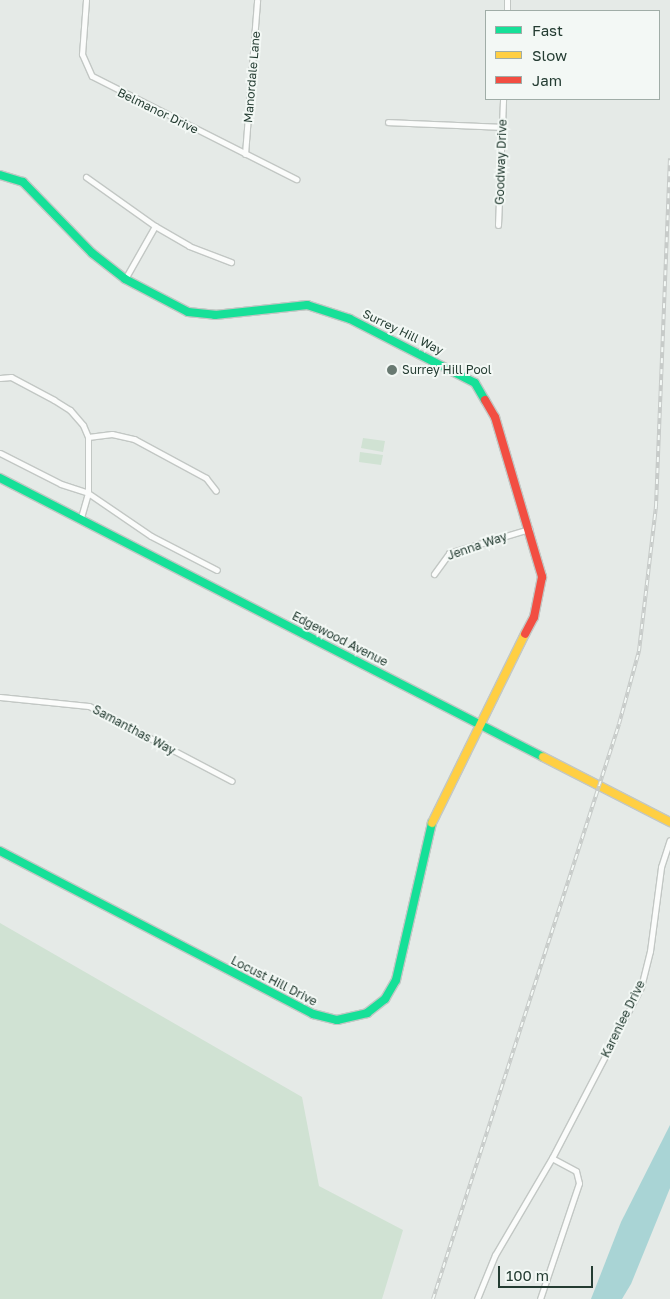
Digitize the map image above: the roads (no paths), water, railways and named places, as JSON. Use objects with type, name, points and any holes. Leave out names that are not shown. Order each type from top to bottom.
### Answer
[{"type":"street","name":"Belmanor Drive","points":[[86,0],[82,54],[92,76],[296,179]]},
{"type":"street","name":"Manordale Lane","points":[[245,154],[257,0]]},
{"type":"street","name":"Goodway Drive","points":[[498,225],[504,100]]},
{"type":"street","points":[[388,122],[502,127]]},
{"type":"street","name":"Surrey Hill Way","points":[[0,175],[24,182],[92,253],[125,280],[200,315],[280,305],[307,305],[334,312],[475,383],[496,417],[530,529],[542,577],[540,602],[479,724]]},
{"type":"street","points":[[86,177],[155,226],[189,246],[231,262]]},
{"type":"street","points":[[125,280],[155,226]]},
{"type":"street","points":[[0,378],[11,377],[70,410],[88,437],[88,493],[81,518]]},
{"type":"street","points":[[88,437],[112,434],[134,439],[206,478],[216,491]]},
{"type":"street","points":[[0,453],[61,484],[88,493],[151,536],[217,570]]},
{"type":"street","name":"Edgewood Avenue","points":[[0,478],[670,822]]},
{"type":"street","name":"Jenna Way","points":[[434,574],[449,553],[530,529]]},
{"type":"street","name":"Samanthas Way","points":[[0,697],[89,706],[232,782]]},
{"type":"street","name":"Locust Hill Drive","points":[[0,850],[313,1014],[337,1020],[356,1018],[377,1007],[396,980],[433,817],[479,724]]},
{"type":"street","name":"Karenlee Drive","points":[[477,1299],[495,1255],[552,1158],[641,987],[650,951],[661,867],[670,840]]},
{"type":"street","points":[[540,1299],[579,1183],[576,1171],[552,1158]]},
{"type":"water","points":[[670,1125],[670,1188],[631,1284],[622,1299],[591,1299],[621,1222]]},
{"type":"railway","points":[[433,1299],[619,724],[639,651],[656,506],[670,158]]},
{"type":"place","name":"Surrey Hill Pool","points":[[392,370]]}]
